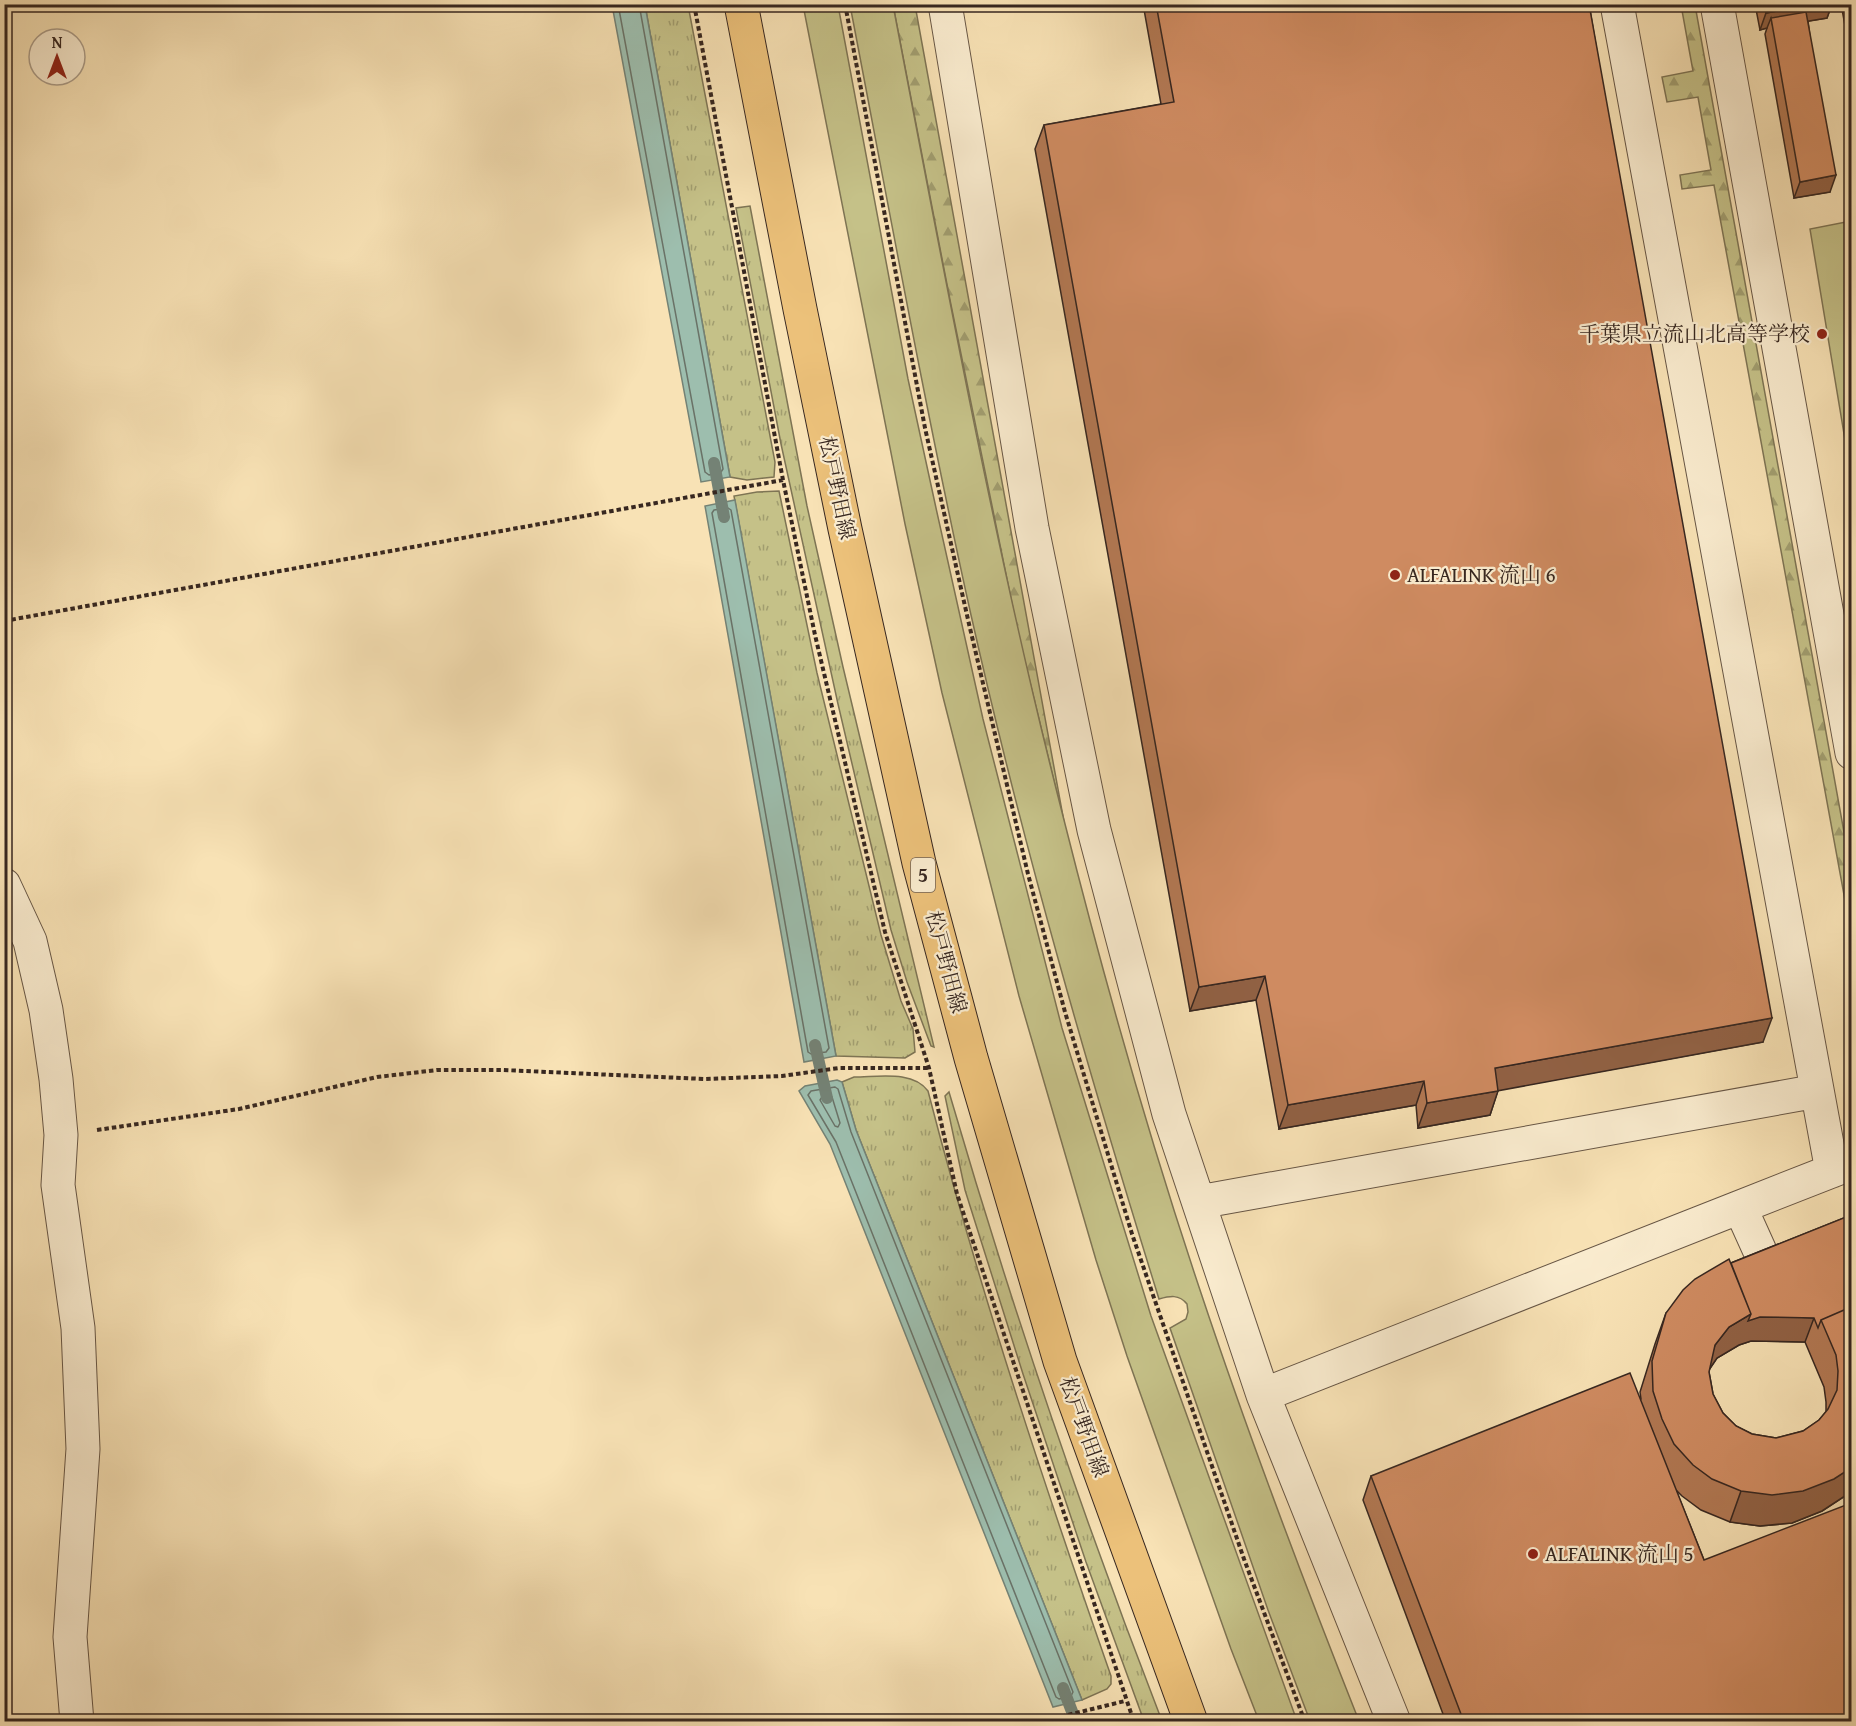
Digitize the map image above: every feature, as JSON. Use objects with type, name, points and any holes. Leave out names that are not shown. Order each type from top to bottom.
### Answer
[{"type":"main road","name":"松戸野田線","points":[[741,4],[846,529],[920,863],[971,1058],[1060,1360],[1191,1722]]},
{"type":"street","points":[[945,4],[1032,528],[1094,830],[1169,1114],[1263,1395],[1394,1722]]},
{"type":"street","points":[[1263,1395],[1842,1167],[1817,1090],[1617,4]]},
{"type":"street","points":[[1717,4],[1851,753]]},
{"type":"street","points":[[4,885],[30,941],[43,998],[56,1079],[61,1135],[58,1185],[78,1328],[83,1449],[70,1636],[77,1722]]},
{"type":"street","points":[[1199,1202],[1817,1090]]},
{"type":"street","points":[[1740,1207],[1768,1269]]},
{"type":"path","points":[[846,4],[926,428],[969,624],[1031,885],[1065,1012],[1132,1234],[1244,1559],[1305,1722]]},
{"type":"path","points":[[4,621],[783,480]]},
{"type":"path","points":[[61,1135],[239,1109],[377,1077],[437,1070],[503,1070],[705,1079],[783,1076],[839,1068],[929,1068],[971,1058]]},
{"type":"path","points":[[1039,1722],[1125,1701]]},
{"type":"green space","points":[[645,5],[688,5],[775,462],[774,477],[747,480],[730,477]]},
{"type":"green space","points":[[803,5],[838,5],[908,379],[936,508],[983,719],[1062,1028],[1151,1316],[1297,1721],[1259,1721],[1231,1649],[1127,1356],[1096,1260],[1019,996],[942,693],[905,524]]},
{"type":"green space","points":[[850,5],[893,5],[993,516],[1039,719],[1095,939],[1145,1117],[1201,1293],[1277,1508],[1359,1721],[1310,1721],[1268,1610],[1170,1328],[1186,1319],[1187,1304],[1174,1297],[1159,1299],[1107,1130],[1012,788],[971,615],[923,387]]},
{"type":"green space","points":[[893,5],[915,5],[1064,822],[1018,633]]},
{"type":"green space","points":[[1681,5],[1695,5],[1851,871],[1851,933],[1714,185],[1682,189],[1680,175],[1711,170],[1698,97],[1667,102],[1662,77],[1693,71]]},
{"type":"green space","points":[[750,206],[807,506],[934,1047],[931,1046],[907,982],[891,930],[838,704],[781,444],[736,208]]},
{"type":"green space","points":[[1852,221],[1851,476],[1810,229]]},
{"type":"green space","points":[[779,491],[817,673],[881,935],[901,1001],[913,1029],[915,1052],[905,1058],[836,1056],[734,496]]},
{"type":"green space","points":[[854,1077],[904,1077],[921,1084],[928,1091],[969,1239],[1014,1386],[1111,1676],[1111,1684],[1107,1689],[1082,1700],[856,1130],[842,1082]]},
{"type":"green space","points":[[949,1092],[997,1251],[1049,1409],[1132,1644],[1162,1721],[1144,1721],[1086,1562],[965,1190],[945,1096]]},
{"type":"water","points":[[612,5],[645,5],[730,477],[701,482]]},
{"type":"water","points":[[735,500],[836,1056],[804,1062],[705,506]]},
{"type":"water","points":[[837,1080],[842,1082],[856,1130],[1082,1700],[1053,1707],[830,1144],[799,1091],[805,1086]]},
{"type":"building","name":"ALFALINK 流山 6","points":[[1156,4],[1589,4],[1772,1018],[1495,1068],[1498,1091],[1427,1103],[1424,1081],[1288,1105],[1265,976],[1199,987],[1044,125],[1174,102]]},
{"type":"building","points":[[1765,4],[1814,4],[1766,13]]},
{"type":"building","points":[[1806,12],[1836,175],[1800,182],[1771,18]]},
{"type":"building","points":[[1851,1215],[1851,1307],[1821,1320],[1818,1328],[1814,1318],[1760,1317],[1748,1321],[1751,1314],[1731,1263]]},
{"type":"building","points":[[1729,1259],[1751,1314],[1729,1327],[1715,1345],[1709,1372],[1713,1394],[1723,1413],[1736,1426],[1752,1434],[1776,1438],[1803,1431],[1819,1420],[1828,1409],[1837,1390],[1838,1371],[1836,1355],[1821,1320],[1851,1307],[1851,1468],[1834,1479],[1803,1491],[1772,1495],[1741,1491],[1712,1479],[1693,1465],[1674,1444],[1662,1419],[1653,1391],[1652,1361],[1666,1313],[1683,1290],[1695,1279]]},
{"type":"building","name":"ALFALINK 流山 5","points":[[1630,1373],[1704,1560],[1851,1503],[1851,1722],[1464,1722],[1371,1476]]},
{"type":"waterway","points":[[714,463],[724,517]]},
{"type":"waterway","points":[[815,1045],[827,1098]]},
{"type":"waterway","points":[[1063,1688],[1076,1722]]},
{"type":"place","name":"千葉県立流山北高等学校","points":[[1822,334]]},
{"type":"place","name":"ALFALINK 流山 6","points":[[1395,575]]},
{"type":"place","name":"ALFALINK 流山 5","points":[[1533,1554]]}]
